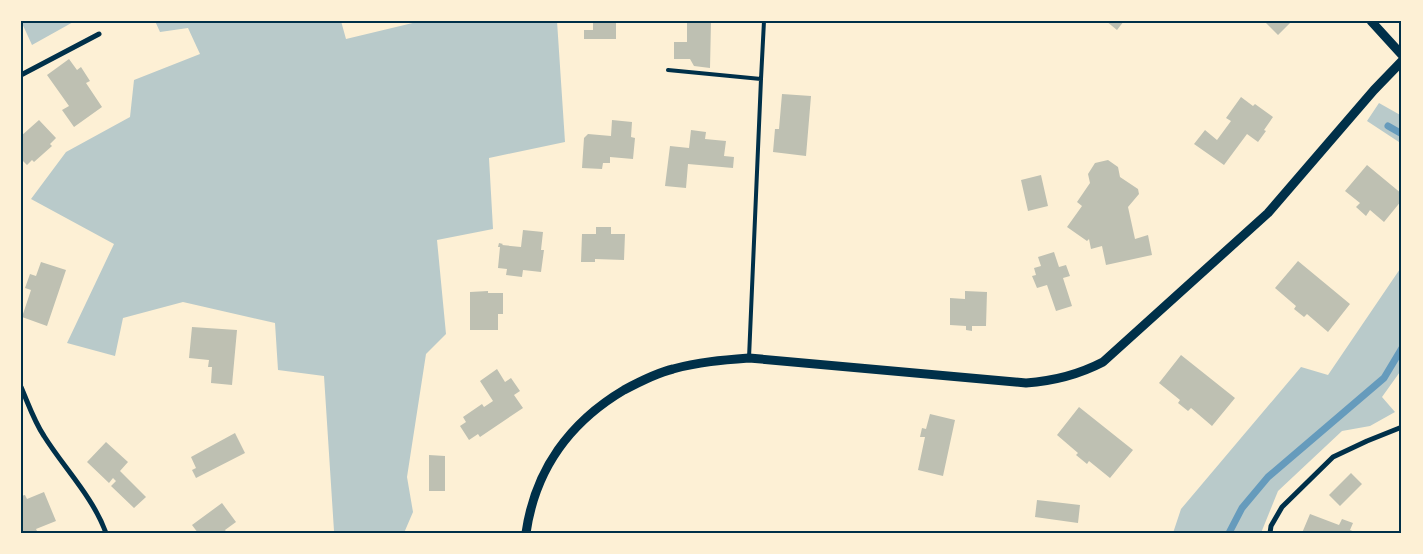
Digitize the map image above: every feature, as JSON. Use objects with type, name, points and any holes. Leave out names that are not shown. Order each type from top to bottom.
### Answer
[{"type":"street","points":[[1371,21],[1402,55]]},
{"type":"street","points":[[21,75],[99,34]]},
{"type":"street","points":[[526,533],[529,511],[540,483],[552,459],[566,438],[586,417],[612,398],[640,381],[672,369],[718,360],[749,358],[1026,383],[1050,381],[1073,376],[1103,362],[1120,349],[1268,213],[1402,60]]},
{"type":"street","points":[[21,387],[43,435],[66,465],[102,522],[106,533]]},
{"type":"street","points":[[1270,533],[1270,526],[1282,508],[1333,457],[1402,427]]},
{"type":"lane","points":[[749,358],[764,21]]},
{"type":"lane","points":[[668,70],[761,79]]},
{"type":"shaded area","points":[[21,21],[75,21],[32,45]]},
{"type":"shaded area","points":[[155,21],[341,21],[346,39],[421,21],[557,21],[565,142],[489,158],[493,229],[437,240],[446,334],[426,354],[407,477],[413,512],[404,533],[334,531],[324,376],[278,370],[275,323],[183,302],[123,318],[115,356],[67,343],[114,244],[31,199],[66,152],[130,117],[134,80],[200,54],[188,28],[160,32]]},
{"type":"shaded area","points":[[1379,103],[1402,116],[1402,144],[1367,121]]},
{"type":"shaded area","points":[[1402,266],[1402,369],[1382,397],[1395,412],[1370,426],[1342,431],[1278,491],[1261,533],[1173,533],[1181,509],[1301,367],[1328,375]]},
{"type":"building","points":[[593,21],[616,21],[616,39],[584,39],[584,30],[593,30]]},
{"type":"building","points":[[687,21],[711,21],[710,68],[694,66],[690,59],[674,59],[674,42],[687,42]]},
{"type":"building","points":[[1106,21],[1124,21],[1117,30]]},
{"type":"building","points":[[1264,21],[1292,21],[1278,35]]},
{"type":"building","points":[[69,59],[77,70],[81,67],[90,81],[86,83],[102,107],[74,127],[62,110],[69,106],[47,75]]},
{"type":"building","points":[[782,94],[811,96],[806,156],[773,152],[775,129],[779,129]]},
{"type":"building","points":[[1241,97],[1273,117],[1258,142],[1247,134],[1224,165],[1194,144],[1205,130],[1217,140],[1231,121],[1226,118]]},
{"type":"building","points":[[39,120],[56,138],[50,144],[52,146],[34,162],[32,160],[27,165],[21,159],[21,136]]},
{"type":"building","points":[[612,120],[632,122],[631,137],[635,138],[633,159],[610,157],[610,163],[603,163],[602,169],[582,168],[584,138],[588,134],[611,136]]},
{"type":"building","points":[[691,130],[706,132],[705,139],[726,141],[724,156],[734,157],[733,168],[688,164],[686,188],[665,186],[670,146],[689,148]]},
{"type":"building","points":[[1108,160],[1118,167],[1120,177],[1138,189],[1139,194],[1128,207],[1135,239],[1148,235],[1152,255],[1106,265],[1102,246],[1091,249],[1089,239],[1087,241],[1067,227],[1082,206],[1077,202],[1090,183],[1088,174],[1095,163]]},
{"type":"building","points":[[1367,165],[1402,194],[1402,200],[1384,222],[1370,210],[1366,216],[1356,207],[1360,203],[1345,191]]},
{"type":"building","points":[[1041,175],[1048,206],[1028,211],[1021,180]]},
{"type":"building","points":[[596,227],[611,227],[611,234],[625,234],[624,260],[595,259],[595,262],[581,262],[582,234],[596,234]]},
{"type":"building","points":[[523,230],[543,232],[541,250],[544,250],[541,272],[523,270],[522,277],[506,275],[507,269],[498,268],[499,243],[521,247]]},
{"type":"building","points":[[1054,252],[1059,267],[1066,265],[1070,276],[1063,278],[1072,306],[1056,311],[1047,285],[1037,288],[1032,276],[1036,275],[1034,268],[1041,266],[1038,257]]},
{"type":"building","points":[[1298,261],[1350,304],[1328,332],[1307,314],[1304,317],[1294,309],[1296,306],[1275,288]]},
{"type":"building","points":[[41,262],[66,270],[47,326],[22,317],[31,290],[25,288],[30,274],[36,276]]},
{"type":"building","points":[[488,291],[488,293],[503,293],[503,314],[498,314],[498,330],[470,330],[470,292]]},
{"type":"building","points":[[965,291],[987,292],[986,326],[972,326],[972,331],[966,330],[966,326],[950,325],[950,298],[965,299]]},
{"type":"building","points":[[192,327],[237,330],[232,385],[211,383],[212,367],[208,367],[209,360],[189,358]]},
{"type":"building","points":[[1181,355],[1235,398],[1212,426],[1191,408],[1188,411],[1178,403],[1180,400],[1159,383]]},
{"type":"building","points":[[497,369],[505,382],[511,378],[520,391],[514,395],[523,408],[480,437],[478,434],[469,440],[460,426],[466,422],[463,417],[482,404],[484,407],[493,401],[480,381]]},
{"type":"building","points":[[1079,407],[1133,450],[1110,478],[1089,461],[1087,464],[1076,455],[1078,453],[1057,435]]},
{"type":"building","points":[[930,414],[955,420],[943,476],[918,470],[925,437],[920,437],[922,428],[926,429]]},
{"type":"building","points":[[235,433],[245,453],[196,478],[192,470],[196,468],[191,457]]},
{"type":"building","points":[[106,442],[128,462],[120,471],[146,497],[134,508],[111,486],[116,481],[113,478],[109,483],[87,462]]},
{"type":"building","points":[[429,455],[445,456],[445,491],[429,491]]},
{"type":"building","points":[[1351,473],[1362,484],[1340,506],[1329,495]]},
{"type":"building","points":[[44,492],[56,521],[36,529],[38,533],[21,533],[21,496],[25,495],[27,499]]},
{"type":"building","points":[[1037,500],[1080,505],[1078,523],[1035,517]]},
{"type":"building","points":[[222,503],[236,522],[225,530],[227,533],[198,533],[192,525]]},
{"type":"building","points":[[1310,514],[1339,525],[1342,519],[1353,523],[1350,530],[1357,533],[1302,533]]},
{"type":"waterway","points":[[1388,126],[1402,134]]},
{"type":"waterway","points":[[1229,533],[1242,508],[1268,477],[1384,378],[1402,348]]}]
